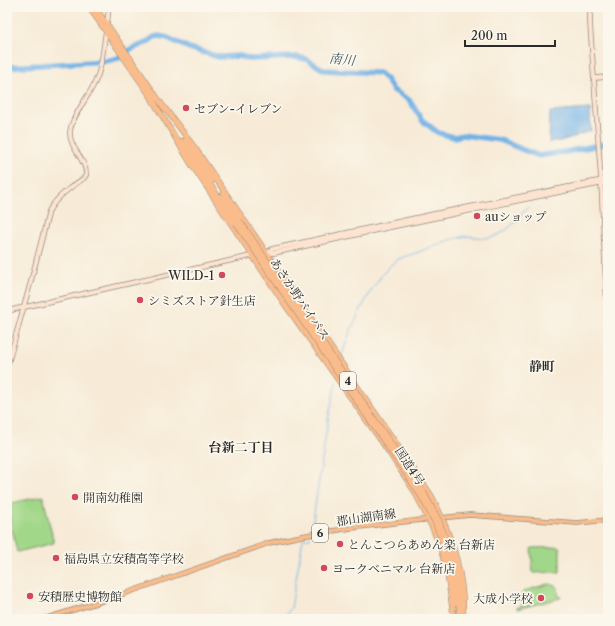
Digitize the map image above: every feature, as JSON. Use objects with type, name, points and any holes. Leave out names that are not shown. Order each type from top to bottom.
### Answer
[{"type":"highway","name":"あさか野バイパス","points":[[89,7],[106,32],[122,51]]},
{"type":"highway","name":"あさか野バイパス","points":[[97,9],[122,51],[164,107],[238,222]]},
{"type":"highway","name":"あさか野バイパス","points":[[129,61],[152,99],[423,491],[439,521],[446,545],[457,584],[460,619]]},
{"type":"highway","name":"4","points":[[152,99],[190,162],[253,256]]},
{"type":"highway","name":"4","points":[[164,107],[195,148],[430,494],[443,518]]},
{"type":"highway","name":"国道4号","points":[[253,256],[286,306],[371,426],[406,478],[424,509],[438,542],[447,569],[455,619]]},
{"type":"highway","points":[[443,518],[453,544],[458,563],[462,591],[463,619]]},
{"type":"highway","name":"あさか野バイパス","points":[[446,545],[453,584],[455,619]]},
{"type":"main road","name":"郡山湖南線","points":[[44,619],[115,598],[263,545],[287,539],[386,524],[470,515],[578,523],[608,520]]},
{"type":"street","points":[[590,7],[608,328]]},
{"type":"street","points":[[97,9],[102,12],[109,8]]},
{"type":"street","points":[[7,367],[50,210],[57,199],[86,175],[85,168],[72,142],[70,131],[74,119],[93,88],[100,67],[109,8]]},
{"type":"street","points":[[594,78],[608,77]]},
{"type":"street","points":[[601,182],[608,178]]},
{"type":"street","points":[[7,311],[266,253],[272,249],[326,237],[601,182],[608,182]]},
{"type":"green space","points":[[43,496],[54,543],[17,552],[7,504]]},
{"type":"green space","points":[[560,548],[560,572],[533,573],[531,549]]},
{"type":"green space","points":[[548,584],[557,587],[558,596],[561,598],[517,609],[517,607],[523,605],[520,598],[524,591]]},
{"type":"water","points":[[590,109],[591,131],[549,143],[550,112]]},
{"type":"waterway","name":"南川","points":[[7,67],[106,61],[118,58],[129,50],[146,43],[154,37],[159,36],[168,38],[189,48],[219,57],[240,56],[250,59],[296,57],[306,59],[324,70],[379,73],[386,79],[393,90],[409,100],[422,120],[437,132],[454,137],[463,135],[500,140],[539,156],[608,143]]},
{"type":"waterway","points":[[341,360],[348,336],[371,291],[389,267],[397,260],[456,238],[466,236],[487,238],[500,234],[510,227],[531,204]]},
{"type":"waterway","points":[[311,533],[328,420],[336,382]]},
{"type":"waterway","points":[[283,619],[291,608],[303,539],[310,538],[310,536]]},
{"type":"place","name":"セブン-イレブン","points":[[186,108]]},
{"type":"place","name":"auショップ","points":[[477,216]]},
{"type":"place","name":"WILD-1","points":[[222,275]]},
{"type":"place","name":"シミズストア針生店","points":[[140,300]]},
{"type":"place","name":"開南幼稚園","points":[[75,497]]},
{"type":"place","name":"とんこつらあめん楽 台新店","points":[[340,544]]},
{"type":"place","name":"福島県立安積高等学校","points":[[56,558]]},
{"type":"place","name":"ヨークベニマル 台新店","points":[[324,568]]},
{"type":"place","name":"安積歴史博物館","points":[[30,596]]},
{"type":"place","name":"大成小学校","points":[[541,598]]},
{"type":"district","name":"静町","points":[[542,366]]},
{"type":"district","name":"台新二丁目","points":[[241,447]]}]
